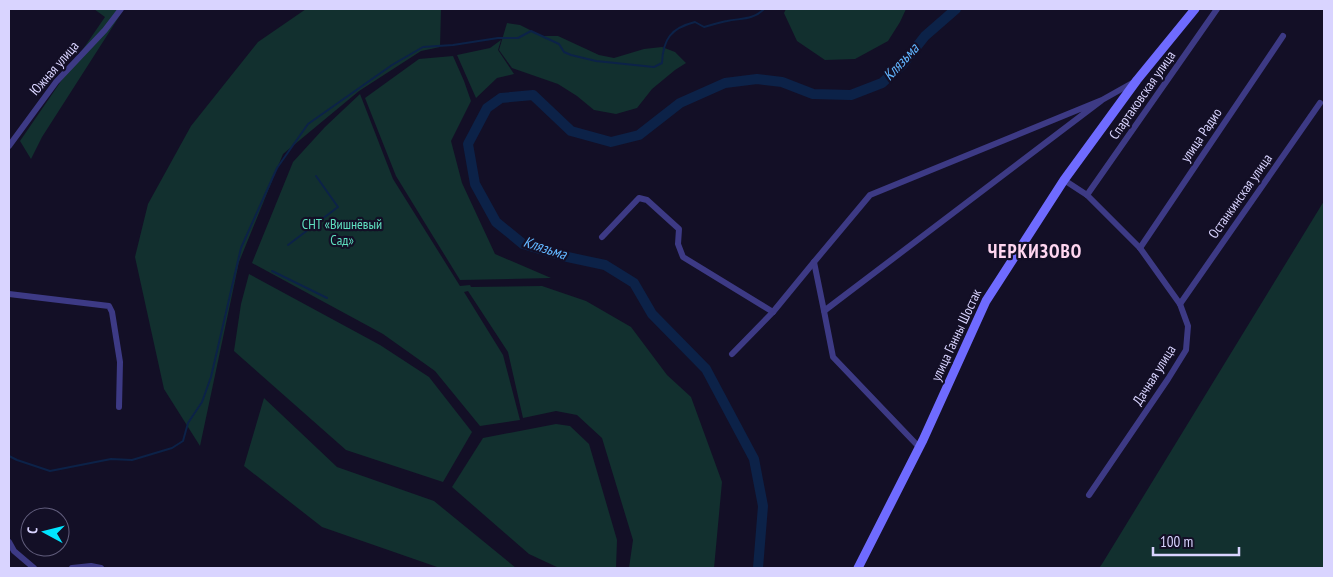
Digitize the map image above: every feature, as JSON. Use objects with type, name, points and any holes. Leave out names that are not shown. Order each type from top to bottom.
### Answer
[{"type":"main road","name":"улица Ганны Шостак","points":[[858,568],[920,447],[986,300],[1064,180],[1137,80],[1194,9]]},
{"type":"street","name":"Южная улица","points":[[9,146],[56,82],[105,30],[121,9]]},
{"type":"street","name":"Спартаковская улица","points":[[1087,195],[1217,9]]},
{"type":"street","name":"улица Радио","points":[[1140,248],[1283,36]]},
{"type":"street","points":[[824,311],[1102,100],[1137,80]]},
{"type":"street","points":[[732,354],[773,312],[870,195],[1102,100]]},
{"type":"street","name":"Останкинская улица","points":[[1180,304],[1320,103]]},
{"type":"street","name":"Дачная улица","points":[[1064,180],[1087,195],[1140,248],[1180,304],[1188,326],[1186,350],[1168,380],[1089,495]]},
{"type":"street","points":[[602,237],[639,198],[647,200],[679,229],[678,244],[683,257],[773,312]]},
{"type":"street","points":[[814,262],[834,357],[920,447]]},
{"type":"street","points":[[9,294],[109,306],[112,312],[120,362],[119,406]]},
{"type":"street","points":[[9,542],[14,551],[34,568]]},
{"type":"street","points":[[72,568],[90,566],[100,568]]},
{"type":"green space","points":[[94,9],[124,9],[42,137],[31,159],[20,141],[105,17]]},
{"type":"green space","points":[[306,9],[441,9],[440,47],[421,51],[359,91],[283,154],[239,262],[200,446],[164,389],[135,257],[148,204],[191,126],[258,42]]},
{"type":"green space","points":[[786,9],[906,9],[888,41],[855,59],[825,60],[797,41],[784,13]]},
{"type":"green space","points":[[507,23],[520,25],[542,36],[558,36],[599,55],[614,58],[644,49],[662,47],[675,52],[686,63],[652,89],[637,108],[616,114],[594,110],[558,84],[512,68],[499,50]]},
{"type":"green space","points":[[501,40],[498,50],[514,74],[497,78],[476,98],[457,55],[490,48]]},
{"type":"green space","points":[[453,56],[471,101],[451,141],[462,183],[495,254],[551,278],[460,280],[396,176],[365,98],[419,59]]},
{"type":"green space","name":"СНТ «Вишнёвый Сад»","points":[[360,94],[393,179],[460,286],[542,286],[586,301],[631,327],[667,375],[691,397],[722,482],[714,568],[629,568],[633,540],[602,438],[577,415],[556,411],[523,418],[508,352],[468,291],[464,292],[503,355],[520,420],[480,426],[435,371],[383,334],[252,263],[293,162],[325,127]]},
{"type":"green space","points":[[1324,201],[1324,568],[1099,568],[1102,564]]},
{"type":"green space","points":[[249,274],[380,345],[429,377],[472,432],[443,482],[346,450],[234,351],[241,304]]},
{"type":"green space","points":[[264,398],[337,467],[434,501],[516,568],[440,568],[322,527],[244,466]]},
{"type":"green space","points":[[556,424],[570,426],[589,444],[617,540],[616,568],[559,568],[529,554],[452,487],[483,438]]},
{"type":"waterway","points":[[9,456],[50,471],[111,459],[132,460],[172,448],[183,441],[188,423],[202,402],[211,377],[241,248],[277,168],[308,124],[392,65],[423,47],[453,45],[498,38],[518,38],[531,31],[559,44],[564,52],[571,55],[596,61],[654,67],[662,63],[664,47],[670,36],[674,31],[687,24],[695,22],[704,27],[724,21],[747,18],[760,13],[764,9]]},
{"type":"waterway","name":"Клязьма","points":[[758,568],[763,506],[754,459],[706,369],[652,314],[634,283],[605,265],[563,256],[523,244],[496,222],[475,184],[468,144],[487,108],[501,98],[533,95],[571,131],[611,142],[639,135],[680,103],[725,83],[757,79],[782,82],[813,94],[851,95],[882,83],[903,64],[925,36],[956,9]]},
{"type":"waterway","points":[[288,245],[338,207],[316,176]]},
{"type":"waterway","points":[[272,271],[327,298]]},
{"type":"district","name":"ЧЕРКИЗОВО","points":[[1035,251]]}]
